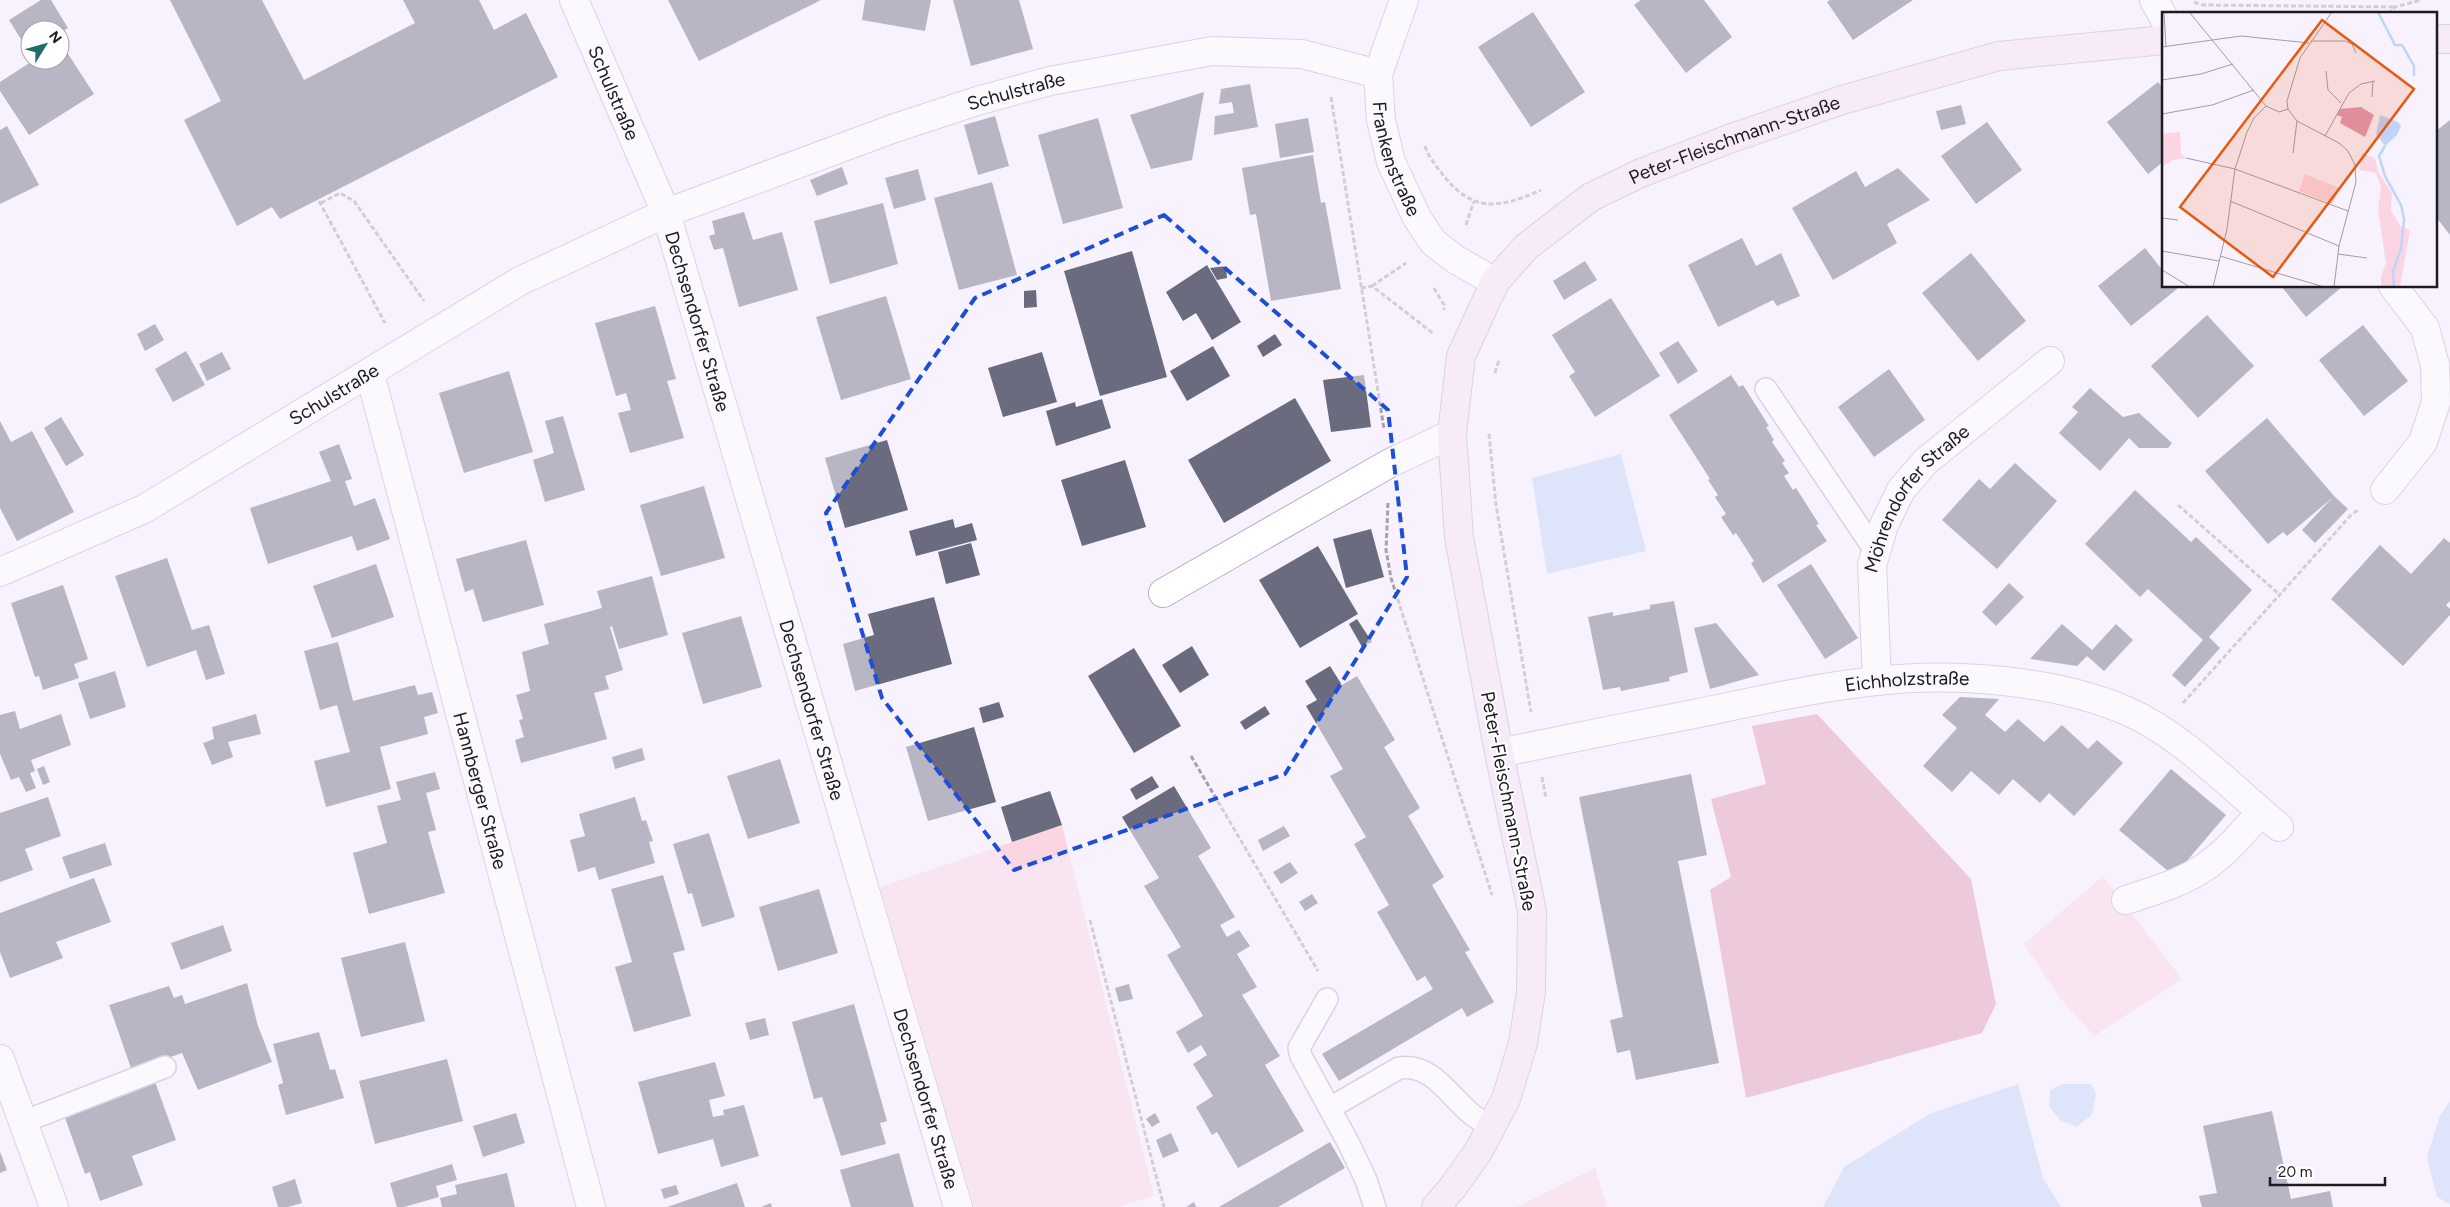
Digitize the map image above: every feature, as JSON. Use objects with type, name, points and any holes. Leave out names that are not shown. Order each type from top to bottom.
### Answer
[{"type":"street","name":"Schulstraße","points":[[574,0],[666,213]]},
{"type":"street","name":"Frankenstraße","points":[[1404,0],[1378,74],[1381,120],[1391,162],[1417,218],[1433,242],[1455,259],[1494,282]]},
{"type":"street","points":[[2154,0],[2162,14]]},
{"type":"street","name":"Peter-Fleischmann-Straße","points":[[1436,1207],[1458,1180],[1493,1128],[1506,1099],[1523,1044],[1531,992],[1532,911],[1499,753],[1459,537],[1452,434],[1461,356],[1494,282],[1526,247],[1591,197],[1641,173],[1729,139],[1842,100],[1999,56],[2162,40]]},
{"type":"street","name":"Schulstraße","points":[[0,572],[144,509],[370,374],[520,281],[666,213],[892,129],[977,101],[1050,81],[1212,51],[1302,54],[1378,74]]},
{"type":"street","name":"Dechsendorfer Straße","points":[[666,213],[958,1207]]},
{"type":"street","points":[[2385,490],[2423,442],[2436,402],[2435,365],[2425,328],[2395,288]]},
{"type":"street","name":"Möhrendorfer Straße","points":[[1876,681],[1872,565],[1884,525],[1901,490],[1926,461],[2050,361]]},
{"type":"street","name":"Hannberger Straße","points":[[370,374],[591,1207]]},
{"type":"street","points":[[1163,593],[1390,463],[1452,434]]},
{"type":"street","name":"Eichholzstraße","points":[[1499,753],[1748,703],[1876,681],[1970,680],[2013,682],[2075,693],[2126,711],[2162,729],[2270,819],[2235,840],[2206,866],[2176,882],[2126,900]]},
{"type":"street","points":[[0,1058],[54,1207]]},
{"type":"lane","points":[[1766,389],[1876,552]]},
{"type":"lane","points":[[1327,999],[1299,1048],[1301,1056],[1330,1108],[1366,1180],[1375,1207]]},
{"type":"lane","points":[[1330,1108],[1399,1068],[1411,1066],[1424,1070],[1471,1114],[1493,1128]]},
{"type":"lane","points":[[23,1122],[165,1067]]},
{"type":"path","points":[[2189,0],[2203,6],[2395,8],[2421,0]]},
{"type":"path","points":[[2390,12],[2395,8]]},
{"type":"path","points":[[1336,62],[1331,100],[1390,463],[1386,550],[1391,578],[1493,901]]},
{"type":"path","points":[[1423,140],[1439,170],[1454,190],[1474,201],[1496,205],[1512,203],[1547,187]]},
{"type":"path","points":[[402,354],[320,202],[340,193],[354,201],[444,328]]},
{"type":"path","points":[[1361,288],[1372,286],[1413,259]]},
{"type":"path","points":[[1372,286],[1493,381],[1501,352]]},
{"type":"path","points":[[1490,426],[1496,505],[1546,801]]},
{"type":"path","points":[[2162,729],[2177,709],[2351,515],[2385,490]]},
{"type":"path","points":[[2178,505],[2280,594]]},
{"type":"path","points":[[1191,756],[1325,982],[1327,999]]},
{"type":"path","points":[[1090,920],[1164,1207]]},
{"type":"highlighted area","points":[[1164,215],[1388,410],[1407,577],[1285,774],[1014,870],[882,698],[826,513],[975,298]]},
{"type":"shaded area","points":[[1817,714],[1971,879],[1996,1004],[1982,1033],[1746,1098],[1710,890],[1731,877],[1711,799],[1766,784],[1752,726]]},
{"type":"shaded area","points":[[1062,825],[1154,1196],[1117,1207],[974,1207],[880,887]]},
{"type":"shaded area","points":[[2103,876],[2182,979],[2094,1036],[2060,998],[2024,944]]},
{"type":"shaded area","points":[[1595,1168],[1607,1207],[1517,1207]]},
{"type":"water","points":[[1621,454],[1646,551],[1547,574],[1532,478]]},
{"type":"water","points":[[2018,1084],[2043,1178],[2061,1207],[1823,1207],[1844,1167],[1931,1113]]},
{"type":"water","points":[[2062,1084],[2091,1084],[2096,1094],[2092,1115],[2076,1127],[2060,1120],[2049,1106],[2050,1090]]},
{"type":"water","points":[[2450,1101],[2450,1204],[2437,1197],[2427,1157],[2439,1118]]},
{"type":"building","points":[[41,0],[51,0],[63,20],[20,20],[20,38],[9,20]]},
{"type":"building","points":[[170,0],[262,0],[304,80],[415,23],[403,0],[479,0],[494,30],[526,13],[558,77],[280,219],[272,207],[237,226],[184,120],[221,101]]},
{"type":"building","points":[[668,0],[821,0],[699,61]]},
{"type":"building","points":[[865,0],[931,0],[925,31],[862,20]]},
{"type":"building","points":[[953,0],[1019,0],[1033,49],[971,66]]},
{"type":"building","points":[[1641,0],[1704,0],[1732,37],[1686,73],[1634,5]]},
{"type":"building","points":[[1830,0],[1913,0],[1853,40],[1827,2]]},
{"type":"building","points":[[1533,12],[1585,92],[1531,127],[1478,47]]},
{"type":"building","points":[[70,57],[94,94],[29,135],[0,91],[0,82],[20,69],[70,70]]},
{"type":"building","points":[[2158,82],[2162,87],[2162,163],[2148,174],[2107,122]]},
{"type":"building","points":[[1250,84],[1258,127],[1214,135],[1215,116],[1234,113],[1232,102],[1219,104],[1221,89]]},
{"type":"building","points":[[1204,92],[1192,160],[1151,169],[1130,115]]},
{"type":"building","points":[[1961,105],[1966,124],[1941,130],[1936,111]]},
{"type":"building","points":[[995,116],[1009,166],[978,175],[964,125]]},
{"type":"building","points":[[1098,118],[1123,208],[1063,224],[1038,135]]},
{"type":"building","points":[[1308,118],[1314,152],[1280,158],[1275,124]]},
{"type":"building","points":[[2450,120],[2450,235],[2438,220],[2438,129]]},
{"type":"building","points":[[1987,122],[2022,170],[1976,204],[1941,156]]},
{"type":"building","points":[[7,126],[39,185],[0,204],[0,130]]},
{"type":"building","points":[[1313,155],[1321,203],[1325,202],[1341,289],[1271,301],[1256,214],[1250,215],[1242,168]]},
{"type":"building","points":[[842,167],[848,184],[817,196],[810,180]]},
{"type":"building","points":[[1898,168],[1930,200],[1887,224],[1897,243],[1833,280],[1792,208],[1856,171],[1865,187]]},
{"type":"building","points":[[918,169],[926,200],[894,209],[885,178]]},
{"type":"building","points":[[992,182],[1017,275],[959,290],[934,198]]},
{"type":"building","points":[[883,203],[898,264],[830,284],[814,221]]},
{"type":"building","points":[[744,212],[753,240],[782,232],[798,290],[739,307],[723,248],[714,250],[709,236],[715,234],[712,221]]},
{"type":"building","points":[[1742,238],[1756,266],[1781,253],[1800,296],[1777,306],[1773,300],[1718,327],[1688,265]]},
{"type":"building","points":[[2145,248],[2162,269],[2162,288],[2177,289],[2131,326],[2098,286]]},
{"type":"building","points":[[1132,251],[1167,377],[1100,396],[1064,271]]},
{"type":"building","points":[[1971,253],[2026,321],[1978,361],[1922,293]]},
{"type":"building","points":[[1585,261],[1597,280],[1564,300],[1553,281]]},
{"type":"building","points":[[1207,265],[1241,322],[1212,340],[1196,313],[1183,321],[1166,292]]},
{"type":"building","points":[[1226,266],[1227,278],[1217,280],[1210,268]]},
{"type":"building","points":[[2283,288],[2341,288],[2306,317]]},
{"type":"building","points":[[1036,290],[1037,307],[1024,308],[1024,291]]},
{"type":"building","points":[[886,296],[911,379],[841,400],[816,317]]},
{"type":"building","points":[[1611,298],[1660,376],[1595,417],[1569,376],[1575,372],[1552,335]]},
{"type":"building","points":[[655,306],[676,379],[667,381],[684,438],[630,453],[618,413],[631,410],[626,393],[616,396],[595,323]]},
{"type":"building","points":[[2207,315],[2254,366],[2198,418],[2151,366]]},
{"type":"building","points":[[155,324],[164,340],[145,351],[137,334]]},
{"type":"building","points":[[2363,325],[2408,381],[2364,416],[2319,360]]},
{"type":"building","points":[[1275,334],[1282,345],[1263,357],[1257,346]]},
{"type":"building","points":[[1678,341],[1698,371],[1678,384],[1659,353]]},
{"type":"building","points":[[1213,346],[1230,376],[1187,401],[1170,371]]},
{"type":"building","points":[[186,351],[205,385],[173,402],[155,369]]},
{"type":"building","points":[[222,352],[231,369],[207,381],[199,364]]},
{"type":"building","points":[[1042,352],[1057,402],[1003,417],[988,368]]},
{"type":"building","points":[[1889,369],[1925,420],[1874,457],[1838,407]]},
{"type":"building","points":[[509,371],[533,452],[464,473],[439,393]]},
{"type":"building","points":[[1364,375],[1371,427],[1331,432],[1323,380]]},
{"type":"building","points":[[1731,375],[1739,387],[1743,385],[1769,426],[1766,427],[1774,440],[1772,442],[1785,461],[1782,463],[1789,473],[1784,476],[1793,490],[1796,488],[1819,524],[1816,525],[1827,541],[1763,583],[1751,563],[1754,561],[1736,533],[1733,535],[1721,517],[1726,514],[1715,497],[1718,495],[1708,480],[1710,479],[1669,415]]},
{"type":"building","points":[[2090,388],[2123,417],[2139,413],[2172,443],[2168,448],[2139,448],[2129,438],[2100,471],[2059,433],[2078,412],[2072,407]]},
{"type":"building","points":[[1295,398],[1331,461],[1224,523],[1188,460]]},
{"type":"building","points":[[1102,399],[1111,428],[1056,446],[1046,411],[1075,402],[1076,407]]},
{"type":"building","points":[[563,416],[585,490],[545,502],[533,460],[554,453],[545,421]]},
{"type":"building","points":[[61,417],[84,455],[66,466],[44,428]]},
{"type":"building","points":[[2267,418],[2334,496],[2348,509],[2315,543],[2302,530],[2332,498],[2287,536],[2283,532],[2268,544],[2205,471]]},
{"type":"building","points":[[0,421],[11,442],[32,431],[74,512],[17,541],[0,508]]},
{"type":"building","points":[[887,440],[908,510],[845,528],[825,458]]},
{"type":"building","points":[[339,444],[352,479],[345,481],[354,506],[375,498],[390,539],[357,551],[352,536],[268,564],[250,508],[331,481],[319,452]]},
{"type":"building","points":[[1125,460],[1146,527],[1082,546],[1061,480]]},
{"type":"building","points":[[2015,463],[2057,501],[1997,569],[1942,520],[1979,479],[1990,489]]},
{"type":"building","points":[[704,486],[725,558],[661,576],[640,505]]},
{"type":"building","points":[[2135,490],[2191,542],[2196,537],[2252,590],[2209,637],[2220,648],[2185,687],[2172,675],[2203,640],[2148,589],[2140,597],[2085,544]]},
{"type":"building","points":[[953,519],[955,528],[972,523],[977,540],[916,556],[909,531]]},
{"type":"building","points":[[1371,529],[1384,577],[1346,588],[1333,539]]},
{"type":"building","points":[[2444,538],[2450,543],[2450,601],[2446,605],[2450,609],[2450,615],[2403,666],[2331,599],[2380,545],[2411,574]]},
{"type":"building","points":[[526,540],[544,605],[483,622],[473,589],[465,592],[456,559]]},
{"type":"building","points":[[971,543],[980,575],[946,584],[938,552]]},
{"type":"building","points":[[1318,546],[1358,614],[1300,648],[1259,580]]},
{"type":"building","points":[[167,558],[192,630],[209,625],[225,674],[206,680],[196,650],[147,667],[115,576]]},
{"type":"building","points":[[376,564],[394,617],[332,638],[313,586]]},
{"type":"building","points":[[1811,564],[1858,638],[1825,659],[1777,585]]},
{"type":"building","points":[[652,576],[668,635],[619,649],[612,626],[610,627],[623,670],[605,676],[609,689],[594,693],[607,739],[521,763],[515,740],[524,737],[519,720],[523,719],[516,695],[530,691],[522,652],[549,644],[544,624],[602,608],[597,591]]},
{"type":"building","points":[[2009,583],[2024,597],[1996,626],[1982,612]]},
{"type":"building","points":[[63,585],[88,659],[74,664],[79,678],[43,690],[39,676],[35,677],[11,603]]},
{"type":"building","points":[[934,597],[952,664],[855,691],[843,644],[874,635],[868,614]]},
{"type":"building","points":[[1674,601],[1688,672],[1669,677],[1670,681],[1621,691],[1620,687],[1603,690],[1588,617],[1613,612],[1613,616],[1650,609],[1650,605]]},
{"type":"building","points":[[741,616],[762,687],[703,704],[682,633]]},
{"type":"building","points":[[1357,619],[1372,642],[1362,647],[1349,624]]},
{"type":"building","points":[[1716,623],[1759,675],[1710,689],[1694,628]]},
{"type":"building","points":[[2062,624],[2092,650],[2116,624],[2133,640],[2104,671],[2087,656],[2077,666],[2030,659]]},
{"type":"building","points":[[338,642],[353,701],[415,685],[418,695],[432,692],[438,713],[424,717],[428,734],[380,747],[391,789],[326,807],[314,761],[350,752],[337,705],[320,710],[304,651]]},
{"type":"building","points":[[1192,646],[1209,675],[1180,693],[1162,665]]},
{"type":"building","points":[[1134,648],[1181,726],[1134,753],[1088,676]]},
{"type":"building","points":[[1330,666],[1342,685],[1357,676],[1395,740],[1384,747],[1420,808],[1408,816],[1444,877],[1432,885],[1470,950],[1465,952],[1494,1002],[1467,1017],[1462,1008],[1339,1081],[1322,1054],[1433,989],[1425,976],[1417,981],[1377,912],[1389,905],[1354,844],[1366,837],[1330,776],[1343,769],[1306,706],[1317,700],[1305,681]]},
{"type":"building","points":[[115,671],[126,707],[90,719],[78,683]]},
{"type":"building","points":[[1960,697],[1999,699],[1985,715],[2005,732],[2018,719],[2044,742],[2062,725],[2088,749],[2097,740],[2123,763],[2074,816],[2049,793],[2040,803],[2013,779],[1999,795],[1971,771],[1952,792],[1923,766],[1957,728],[1942,715]]},
{"type":"building","points":[[999,702],[1004,717],[983,723],[979,708]]},
{"type":"building","points":[[1265,706],[1270,714],[1245,730],[1240,722]]},
{"type":"building","points":[[15,711],[20,729],[61,714],[71,745],[31,760],[35,771],[30,773],[36,788],[26,792],[19,777],[11,780],[0,754],[0,715]]},
{"type":"building","points":[[256,714],[261,734],[228,742],[233,757],[212,765],[203,743],[214,739],[212,727]]},
{"type":"building","points":[[974,727],[996,802],[928,821],[906,747]]},
{"type":"building","points":[[642,748],[645,760],[615,769],[612,757]]},
{"type":"building","points":[[780,759],[800,823],[748,839],[727,776]]},
{"type":"building","points":[[44,766],[50,782],[43,785],[37,769]]},
{"type":"building","points":[[2171,769],[2226,815],[2174,876],[2119,830]]},
{"type":"building","points":[[435,772],[440,789],[426,793],[436,830],[428,832],[445,893],[369,914],[353,853],[387,843],[377,806],[401,800],[396,782]]},
{"type":"building","points":[[1691,774],[1707,855],[1678,861],[1719,1063],[1636,1080],[1630,1050],[1617,1053],[1610,1020],[1623,1017],[1579,797]]},
{"type":"building","points":[[1152,776],[1159,787],[1136,800],[1130,789]]},
{"type":"building","points":[[1174,786],[1211,848],[1198,856],[1235,917],[1220,925],[1227,937],[1239,930],[1250,946],[1237,954],[1257,987],[1242,995],[1280,1056],[1265,1065],[1304,1131],[1238,1168],[1217,1132],[1212,1135],[1196,1107],[1213,1096],[1193,1064],[1207,1055],[1201,1045],[1188,1053],[1176,1032],[1203,1016],[1167,955],[1181,947],[1144,886],[1159,878],[1122,817]]},
{"type":"building","points":[[1050,791],[1062,825],[1012,842],[1001,807]]},
{"type":"building","points":[[48,797],[61,836],[25,849],[33,870],[0,882],[0,813]]},
{"type":"building","points":[[635,797],[642,821],[646,820],[653,841],[649,842],[655,863],[599,880],[595,867],[578,872],[570,840],[585,836],[579,814]]},
{"type":"building","points":[[1284,826],[1290,836],[1263,851],[1258,840]]},
{"type":"building","points":[[709,833],[735,917],[702,927],[692,893],[688,894],[673,844]]},
{"type":"building","points":[[105,843],[112,865],[70,879],[62,857]]},
{"type":"building","points":[[1290,862],[1298,873],[1281,884],[1273,872]]},
{"type":"building","points":[[663,875],[685,950],[673,953],[691,1016],[634,1032],[615,967],[632,962],[611,889]]},
{"type":"building","points":[[94,878],[111,922],[56,942],[63,958],[10,978],[0,952],[0,913]]},
{"type":"building","points":[[819,889],[838,953],[778,971],[759,907]]},
{"type":"building","points":[[1312,894],[1318,903],[1305,911],[1299,902]]},
{"type":"building","points":[[223,925],[232,951],[181,970],[171,943]]},
{"type":"building","points":[[405,942],[425,1021],[361,1037],[341,958]]},
{"type":"building","points":[[247,983],[258,1026],[272,1062],[198,1090],[182,1053],[132,1071],[109,1005],[169,986],[174,998],[182,995],[185,1004]]},
{"type":"building","points":[[1129,984],[1133,999],[1119,1002],[1115,988]]},
{"type":"building","points":[[854,1004],[887,1121],[880,1123],[886,1144],[841,1156],[822,1097],[814,1099],[792,1022]]},
{"type":"building","points":[[765,1018],[769,1035],[750,1040],[745,1023]]},
{"type":"building","points":[[319,1032],[330,1070],[335,1069],[344,1098],[286,1115],[278,1085],[283,1083],[273,1044]]},
{"type":"building","points":[[447,1059],[463,1121],[375,1144],[359,1081]]},
{"type":"building","points":[[715,1062],[725,1096],[709,1100],[713,1117],[724,1115],[723,1110],[744,1105],[759,1156],[721,1167],[713,1139],[658,1154],[638,1082]]},
{"type":"building","points":[[154,1079],[176,1140],[132,1156],[143,1185],[100,1201],[90,1172],[85,1174],[63,1112]]},
{"type":"building","points":[[2272,1111],[2291,1199],[2330,1191],[2333,1207],[2202,1207],[2199,1196],[2217,1193],[2203,1126]]},
{"type":"building","points":[[516,1113],[525,1143],[483,1157],[473,1126]]},
{"type":"building","points":[[1155,1113],[1160,1122],[1152,1127],[1146,1119]]},
{"type":"building","points":[[1171,1133],[1179,1151],[1163,1158],[1156,1140]]},
{"type":"building","points":[[1330,1142],[1345,1168],[1278,1207],[1219,1207]]},
{"type":"building","points":[[0,1152],[7,1170],[0,1173]]},
{"type":"building","points":[[899,1153],[914,1207],[851,1207],[840,1170]]},
{"type":"building","points":[[452,1164],[457,1180],[436,1186],[439,1197],[404,1207],[397,1207],[390,1183]]},
{"type":"building","points":[[507,1173],[515,1207],[442,1207],[440,1198],[457,1194],[455,1185]]},
{"type":"building","points":[[295,1179],[302,1203],[288,1207],[278,1207],[272,1187]]},
{"type":"building","points":[[737,1183],[745,1207],[667,1207]]},
{"type":"building","points":[[676,1185],[679,1194],[664,1199],[661,1189]]},
{"type":"building","points":[[1194,1202],[1196,1207],[1186,1207]]},
{"type":"building","points":[[771,1203],[772,1207],[761,1207]]}]
